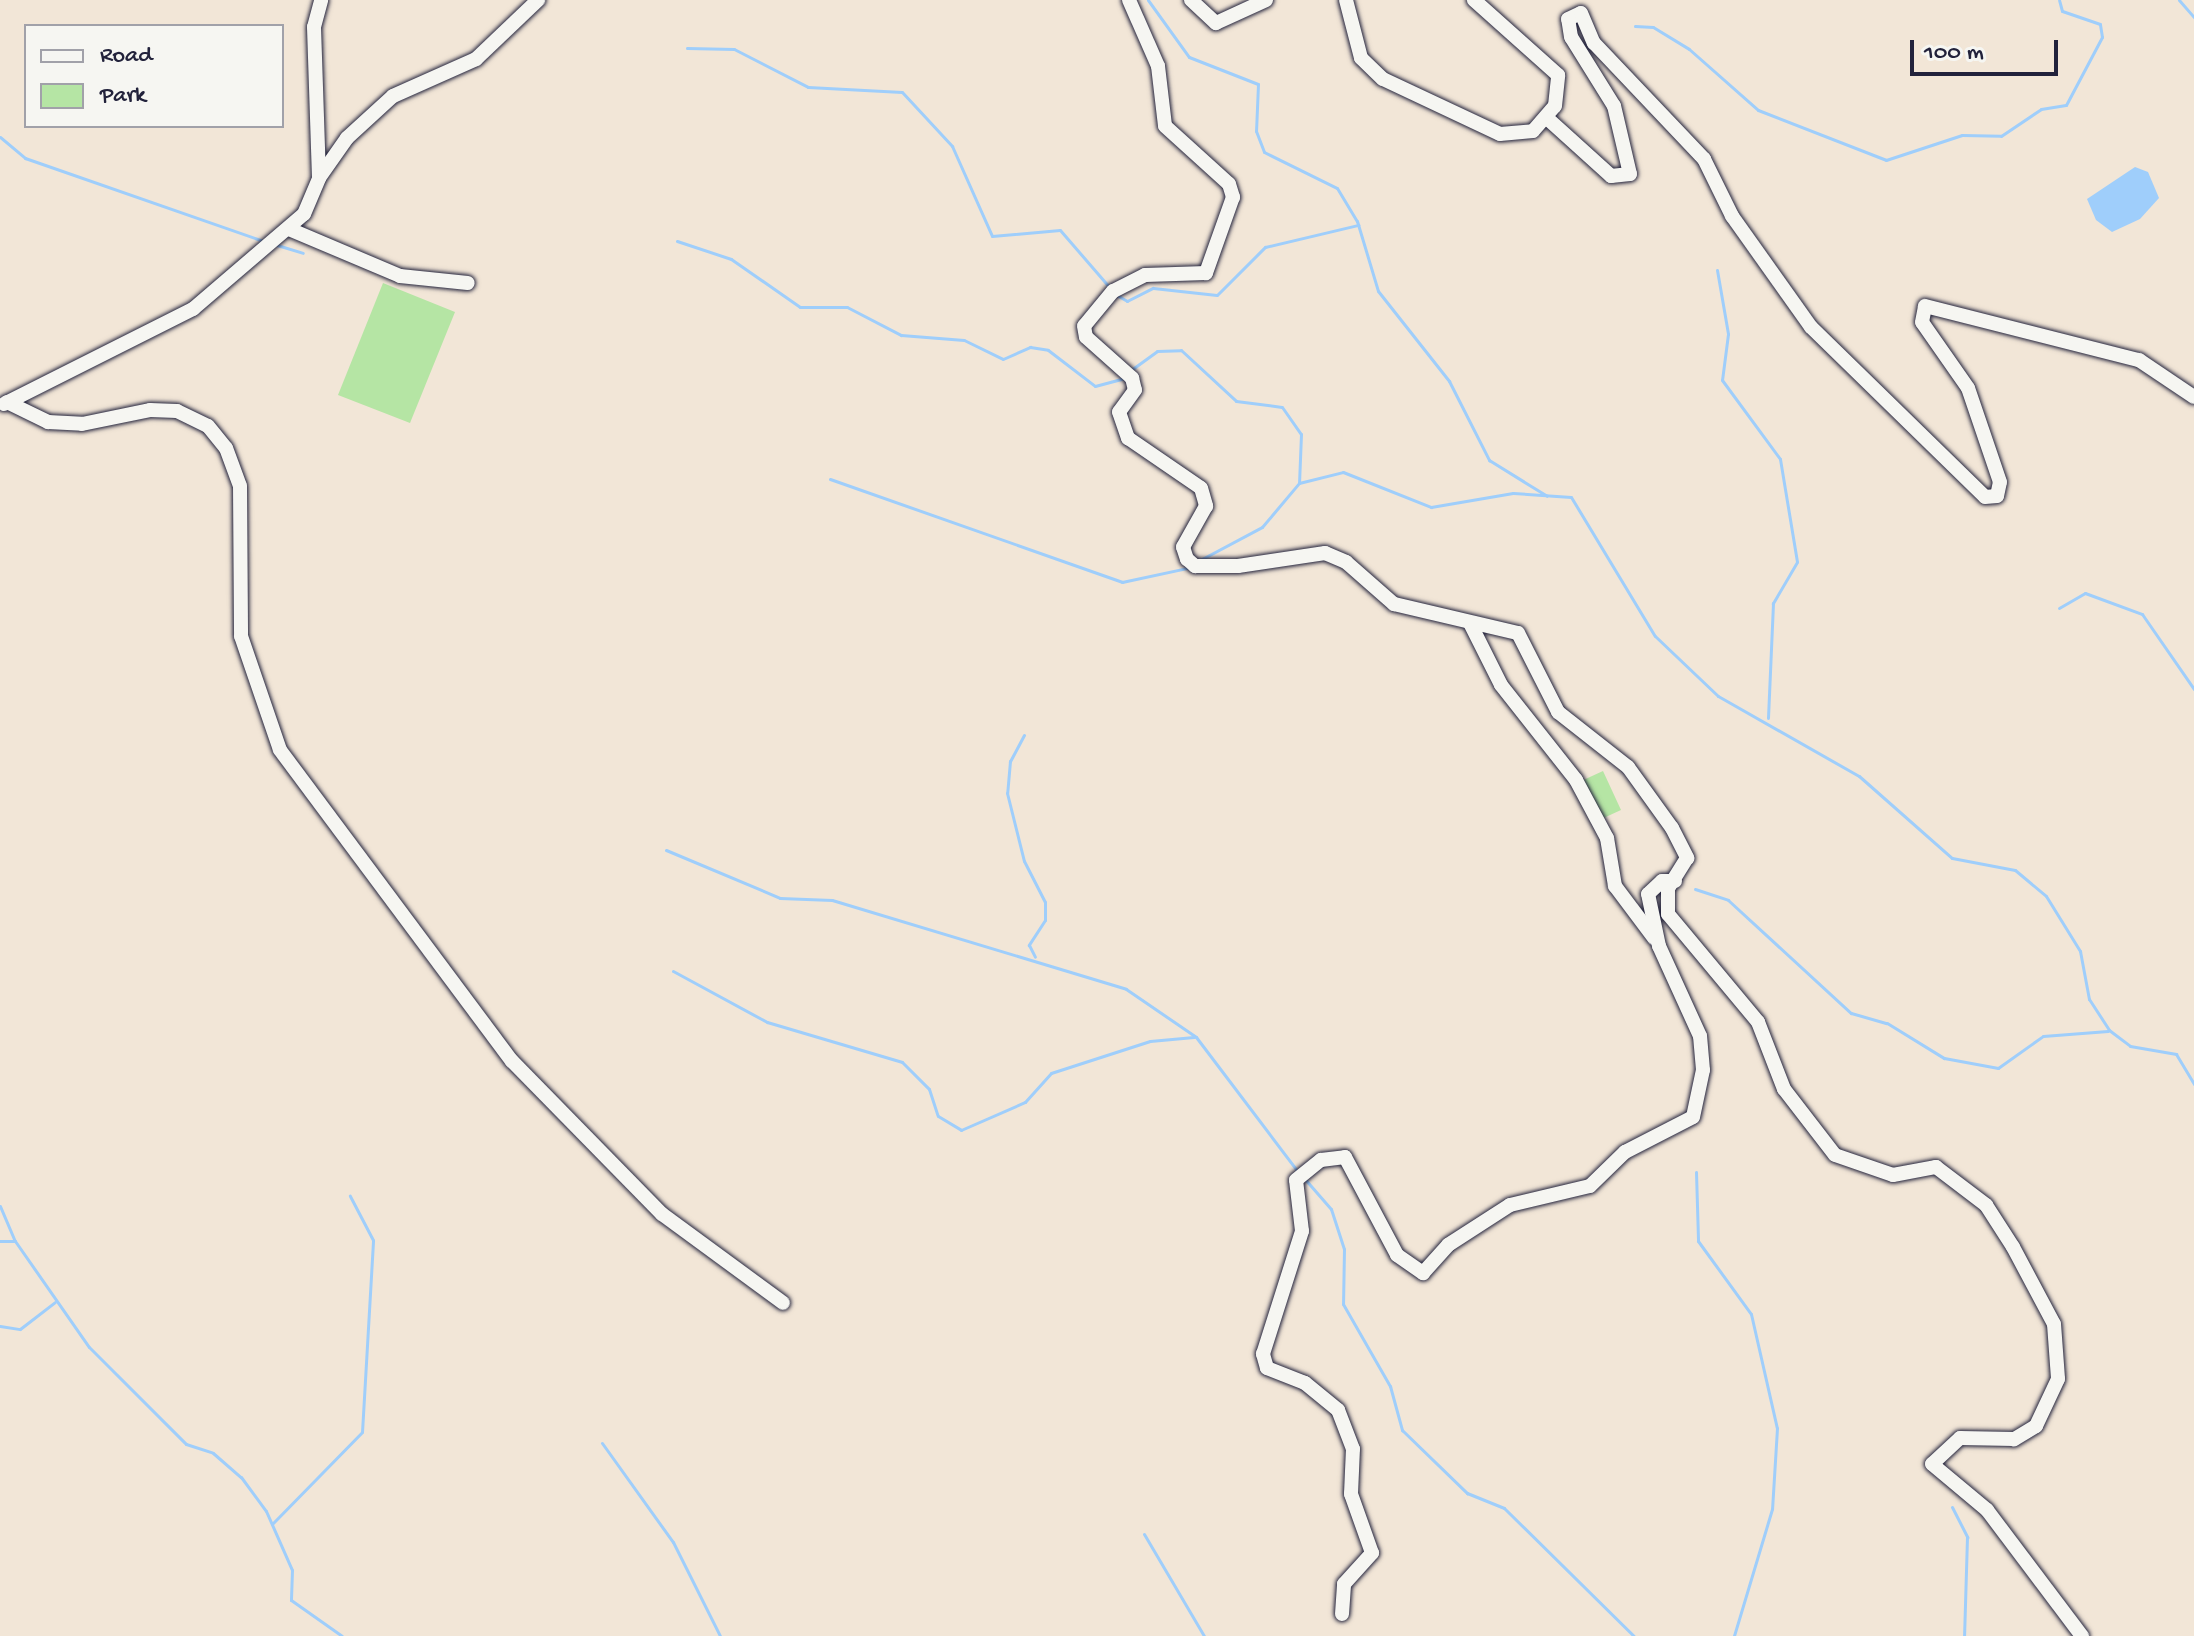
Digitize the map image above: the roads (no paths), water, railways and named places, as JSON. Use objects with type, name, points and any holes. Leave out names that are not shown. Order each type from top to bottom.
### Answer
[{"type":"street","points":[[319,178],[314,27],[321,0]]},
{"type":"street","points":[[4,404],[193,309],[289,229],[347,138],[393,96],[476,59],[538,0]]},
{"type":"street","points":[[1129,0],[1158,66],[1165,126],[1229,184],[1233,197],[1206,273],[1145,275],[1113,291],[1084,326],[1086,337],[1132,378],[1135,390],[1119,412],[1128,438],[1201,488],[1206,506],[1183,547],[1187,559],[1195,566],[1238,566],[1325,553],[1346,562],[1394,604],[1518,633],[1558,712],[1628,767],[1687,858],[1664,901],[1668,914],[1758,1022],[1784,1089],[1835,1155],[1893,1175],[1936,1167],[1986,1205],[2013,1247],[2054,1324],[2058,1379],[2036,1426],[2014,1439],[1960,1438],[1932,1464],[1987,1510],[2082,1636]]},
{"type":"street","points":[[1191,0],[1216,23],[1266,0]]},
{"type":"street","points":[[1346,0],[1361,58],[1383,79],[1500,134],[1523,134],[1548,119],[1558,75],[1474,0]]},
{"type":"street","points":[[1548,119],[1611,176],[1630,174],[1614,106],[1568,26],[1570,15],[1581,13],[1594,43],[1704,159],[1732,216],[1811,327],[1985,497],[1997,496],[2000,482],[1968,388],[1922,322],[1925,306],[2139,360],[2194,397]]},
{"type":"street","points":[[289,229],[400,276],[468,283]]},
{"type":"street","points":[[4,404],[48,422],[82,424],[150,410],[177,411],[208,426],[226,448],[240,486],[241,636],[280,750],[512,1061],[662,1214],[783,1303]]},
{"type":"street","points":[[1342,1614],[1344,1584],[1372,1553],[1351,1494],[1353,1449],[1338,1410],[1305,1383],[1267,1368],[1263,1354],[1302,1231],[1300,1173],[1345,1157],[1397,1255],[1423,1273],[1448,1245],[1510,1205],[1590,1186],[1625,1152],[1676,1129],[1698,1109],[1700,1036],[1659,946],[1615,886],[1607,838],[1576,780],[1501,685],[1470,623]]},
{"type":"street","points":[[1659,946],[1648,894],[1662,881],[1675,881]]},
{"type":"water","points":[[2135,167],[2148,172],[2159,198],[2140,219],[2112,232],[2096,220],[2087,199]]},
{"type":"waterway","points":[[1148,0],[1189,57],[1258,84],[1256,131],[1264,152],[1337,188],[1357,221],[1378,291],[1449,381],[1489,460],[1547,496]]},
{"type":"waterway","points":[[1635,26],[1653,27],[1689,49],[1758,110],[1886,160],[1962,135],[2001,136],[2041,109],[2066,105],[2102,37],[2100,24],[2062,11],[2059,0]]},
{"type":"waterway","points":[[2179,0],[2194,17]]},
{"type":"waterway","points":[[687,48],[734,49],[808,87],[902,92],[952,146],[992,236],[1060,230],[1110,288]]},
{"type":"waterway","points":[[0,137],[25,158],[266,242]]},
{"type":"waterway","points":[[1115,294],[1127,301],[1153,288],[1217,295],[1265,247],[1358,225]]},
{"type":"waterway","points":[[677,241],[731,259],[800,307],[847,307],[901,335],[964,340],[1003,359],[1030,347],[1048,350],[1095,386],[1124,378]]},
{"type":"waterway","points":[[277,245],[303,253]]},
{"type":"waterway","points":[[1717,270],[1728,334],[1722,380],[1780,459],[1797,562],[1773,603],[1768,718]]},
{"type":"waterway","points":[[1131,370],[1157,351],[1181,350],[1236,401],[1282,407],[1301,434],[1299,483]]},
{"type":"waterway","points":[[1200,560],[1262,527],[1299,483],[1343,472],[1431,507],[1513,493],[1571,497],[1655,636],[1718,696],[1859,776],[1952,858],[2015,870],[2046,896],[2080,951],[2089,999],[2109,1030],[2130,1046],[2176,1054],[2194,1084]]},
{"type":"waterway","points":[[830,479],[1122,582],[1192,567]]},
{"type":"waterway","points":[[2059,608],[2085,593],[2142,614],[2194,689]]},
{"type":"waterway","points":[[1024,735],[1010,761],[1007,793],[1024,861],[1045,902],[1045,920],[1029,945],[1035,957]]},
{"type":"waterway","points":[[666,850],[780,898],[832,900],[1126,989],[1196,1037],[1299,1173]]},
{"type":"waterway","points":[[1695,889],[1728,900],[1851,1013],[1887,1023],[1944,1058],[1998,1068],[2043,1036],[2108,1031]]},
{"type":"waterway","points":[[673,971],[767,1022],[902,1062],[929,1089],[938,1116],[961,1130],[1025,1102],[1051,1073],[1150,1041],[1194,1037]]},
{"type":"waterway","points":[[1696,1172],[1698,1241],[1751,1314],[1777,1428],[1772,1509],[1734,1636]]},
{"type":"waterway","points":[[1304,1178],[1331,1209],[1344,1249],[1343,1304],[1390,1386],[1402,1430],[1467,1493],[1504,1508],[1634,1636]]},
{"type":"waterway","points":[[273,1523],[362,1432],[373,1240],[350,1196]]},
{"type":"waterway","points":[[0,1206],[15,1241],[89,1347],[186,1444],[213,1453],[241,1477],[266,1511],[292,1570],[291,1600],[342,1636]]},
{"type":"waterway","points":[[0,1241],[15,1241]]},
{"type":"waterway","points":[[0,1326],[20,1329],[55,1302]]},
{"type":"waterway","points":[[602,1443],[673,1542],[720,1636]]},
{"type":"waterway","points":[[1952,1507],[1967,1537],[1964,1636]]},
{"type":"waterway","points":[[1144,1534],[1204,1636]]}]
